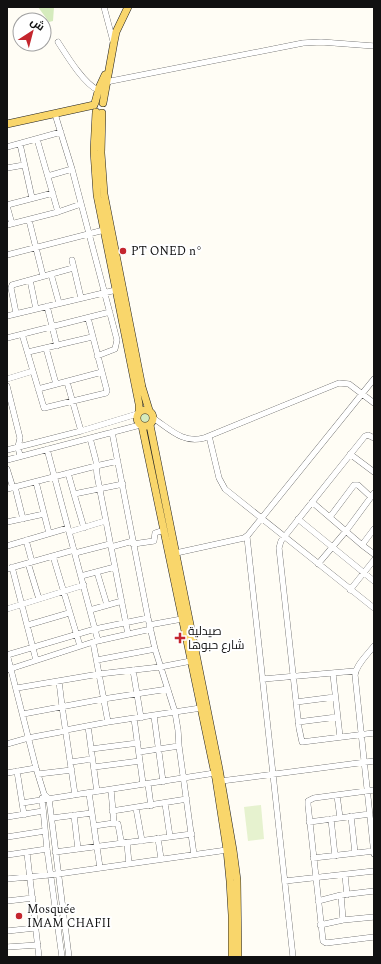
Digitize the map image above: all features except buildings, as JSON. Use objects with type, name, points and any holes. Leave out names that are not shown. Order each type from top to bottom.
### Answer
[{"type":"main road","points":[[7,124],[63,112],[88,111],[105,108],[103,103],[106,82],[116,32],[128,7]]},
{"type":"main road","points":[[109,66],[98,90],[94,141],[97,196],[139,404],[136,419],[147,424]]},
{"type":"main road","points":[[97,109],[104,194],[142,387],[149,410],[152,414],[147,424],[164,530],[215,773],[228,850],[232,915],[232,957]]},
{"type":"main road","points":[[138,413],[142,410],[149,410]]},
{"type":"main road","points":[[147,424],[176,552],[221,781],[237,880],[238,957]]},
{"type":"street","points":[[104,7],[114,42]]},
{"type":"street","points":[[58,42],[71,62],[93,88],[98,90]]},
{"type":"street","points":[[106,82],[303,43],[321,42],[374,46]]},
{"type":"street","points":[[54,114],[72,169],[117,340],[115,349],[97,356]]},
{"type":"street","points":[[7,147],[61,132]]},
{"type":"street","points":[[37,139],[58,212]]},
{"type":"street","points":[[20,144],[32,198]]},
{"type":"street","points":[[7,168],[24,165]]},
{"type":"street","points":[[48,176],[72,169]]},
{"type":"street","points":[[52,193],[7,205],[10,225],[81,204]]},
{"type":"street","points":[[29,220],[43,276]]},
{"type":"street","points":[[7,255],[104,230]]},
{"type":"street","points":[[72,260],[81,298]]},
{"type":"street","points":[[16,313],[11,286],[13,284],[73,268]]},
{"type":"street","points":[[51,274],[59,303]]},
{"type":"street","points":[[30,280],[36,309]]},
{"type":"street","points":[[7,316],[116,290]]},
{"type":"street","points":[[47,306],[57,346]]},
{"type":"street","points":[[7,338],[110,312]]},
{"type":"street","points":[[22,334],[44,408],[73,402],[106,393],[107,390],[88,318]]},
{"type":"street","points":[[28,352],[92,337]]},
{"type":"street","points":[[46,348],[56,384]]},
{"type":"street","points":[[7,379],[33,371]]},
{"type":"street","points":[[38,389],[102,372]]},
{"type":"street","points":[[176,552],[247,537],[374,379]]},
{"type":"street","points":[[66,382],[81,431]]},
{"type":"street","points":[[7,460],[147,424],[169,429],[180,437],[197,439],[209,436],[339,383],[349,384],[374,403]]},
{"type":"street","points":[[7,386],[20,438],[18,447],[20,456]]},
{"type":"street","points":[[7,450],[81,431],[138,413]]},
{"type":"street","points":[[112,432],[150,627],[160,667],[175,712],[194,855]]},
{"type":"street","points":[[374,438],[368,434],[365,436],[279,543],[298,722],[302,742],[374,733]]},
{"type":"street","points":[[209,436],[222,484],[228,491],[374,608]]},
{"type":"street","points":[[20,438],[27,445],[30,454]]},
{"type":"street","points":[[90,438],[96,461],[105,520],[128,634]]},
{"type":"street","points":[[47,449],[95,629],[97,660],[108,722]]},
{"type":"street","points":[[350,454],[374,472]]},
{"type":"street","points":[[12,488],[118,461]]},
{"type":"street","points":[[7,469],[23,519]]},
{"type":"street","points":[[68,473],[84,528]]},
{"type":"street","points":[[36,482],[49,533]]},
{"type":"street","points":[[74,494],[123,484]]},
{"type":"street","points":[[318,564],[372,497],[356,484],[330,517]]},
{"type":"street","points":[[312,502],[374,554]]},
{"type":"street","points":[[7,522],[44,514]]},
{"type":"street","points":[[298,519],[374,581]]},
{"type":"street","points":[[7,546],[49,533],[84,528],[105,520]]},
{"type":"street","points":[[362,545],[374,529]]},
{"type":"street","points":[[36,660],[28,625],[10,568],[53,556],[110,545],[154,541],[155,533],[164,530]]},
{"type":"street","points":[[247,537],[293,957]]},
{"type":"street","points":[[26,540],[39,599]]},
{"type":"street","points":[[53,556],[80,646]]},
{"type":"street","points":[[350,590],[374,560]]},
{"type":"street","points":[[81,576],[115,567]]},
{"type":"street","points":[[97,572],[107,605]]},
{"type":"street","points":[[7,609],[84,585]]},
{"type":"street","points":[[90,610],[122,601]]},
{"type":"street","points":[[28,625],[69,613]]},
{"type":"street","points":[[69,957],[49,799],[44,794],[37,771],[16,688],[9,669],[7,654],[95,629],[148,618]]},
{"type":"street","points":[[9,669],[96,641],[182,619]]},
{"type":"street","points":[[313,858],[356,853],[374,853],[355,671],[374,646]]},
{"type":"street","points":[[97,660],[155,649]]},
{"type":"street","points":[[16,688],[99,674],[160,667],[191,661]]},
{"type":"street","points":[[133,670],[141,718]]},
{"type":"street","points":[[262,680],[355,671]]},
{"type":"street","points":[[333,674],[340,737]]},
{"type":"street","points":[[59,681],[75,795]]},
{"type":"street","points":[[23,714],[137,693],[168,689]]},
{"type":"street","points":[[296,702],[335,697]]},
{"type":"street","points":[[7,744],[28,738],[108,722],[201,708]]},
{"type":"street","points":[[154,716],[162,782]]},
{"type":"street","points":[[298,722],[337,717]]},
{"type":"street","points":[[134,718],[140,761],[151,806]]},
{"type":"street","points":[[88,726],[97,792]]},
{"type":"street","points":[[91,749],[138,743]]},
{"type":"street","points":[[139,752],[179,746]]},
{"type":"street","points":[[71,762],[92,759]]},
{"type":"street","points":[[94,767],[140,761]]},
{"type":"street","points":[[221,781],[374,761]]},
{"type":"street","points":[[7,773],[17,771],[72,770]]},
{"type":"street","points":[[17,771],[24,815]]},
{"type":"street","points":[[22,803],[215,773]]},
{"type":"street","points":[[111,790],[114,823]]},
{"type":"street","points":[[374,790],[311,799],[308,804],[320,925],[323,941],[326,943],[374,937]]},
{"type":"street","points":[[89,793],[100,868]]},
{"type":"street","points":[[44,794],[42,800],[45,831],[62,957]]},
{"type":"street","points":[[337,795],[340,818]]},
{"type":"street","points":[[112,812],[187,799]]},
{"type":"street","points":[[165,803],[170,837]]},
{"type":"street","points":[[136,808],[142,840]]},
{"type":"street","points":[[7,817],[43,812]]},
{"type":"street","points":[[52,818],[92,813]]},
{"type":"street","points":[[309,822],[370,814]]},
{"type":"street","points":[[74,815],[78,850]]},
{"type":"street","points":[[351,816],[356,853]]},
{"type":"street","points":[[331,819],[335,856]]},
{"type":"street","points":[[94,826],[114,823],[118,824],[121,841],[126,843]]},
{"type":"street","points":[[7,837],[45,831]]},
{"type":"street","points":[[55,852],[192,834]]},
{"type":"street","points":[[158,838],[161,859]]},
{"type":"street","points":[[126,843],[129,864]]},
{"type":"street","points":[[7,855],[47,849]]},
{"type":"street","points":[[7,879],[58,874],[228,850]]},
{"type":"street","points":[[27,853],[40,957]]},
{"type":"street","points":[[285,881],[374,871]]},
{"type":"street","points":[[343,920],[345,875]]},
{"type":"street","points":[[318,901],[344,895],[374,892]]},
{"type":"street","points":[[7,902],[33,898]]},
{"type":"street","points":[[320,925],[343,920],[374,917]]},
{"type":"street","points":[[7,931],[36,928]]},
{"type":"street","points":[[7,947],[38,945]]},
{"type":"green space","points":[[38,7],[54,7],[53,21],[52,12],[42,12]]},
{"type":"green space","points":[[148,411],[151,412],[151,422],[144,423],[141,422],[140,415],[141,412]]},
{"type":"green space","points":[[261,805],[264,839],[248,841],[244,807]]},
{"type":"place","name":"PT ONED n°","points":[[123,251]]},
{"type":"place","name":"صيدلية شارع حبوها","points":[[180,638]]},
{"type":"place","name":"Mosquée IMAM CHAFII","points":[[19,916]]}]
